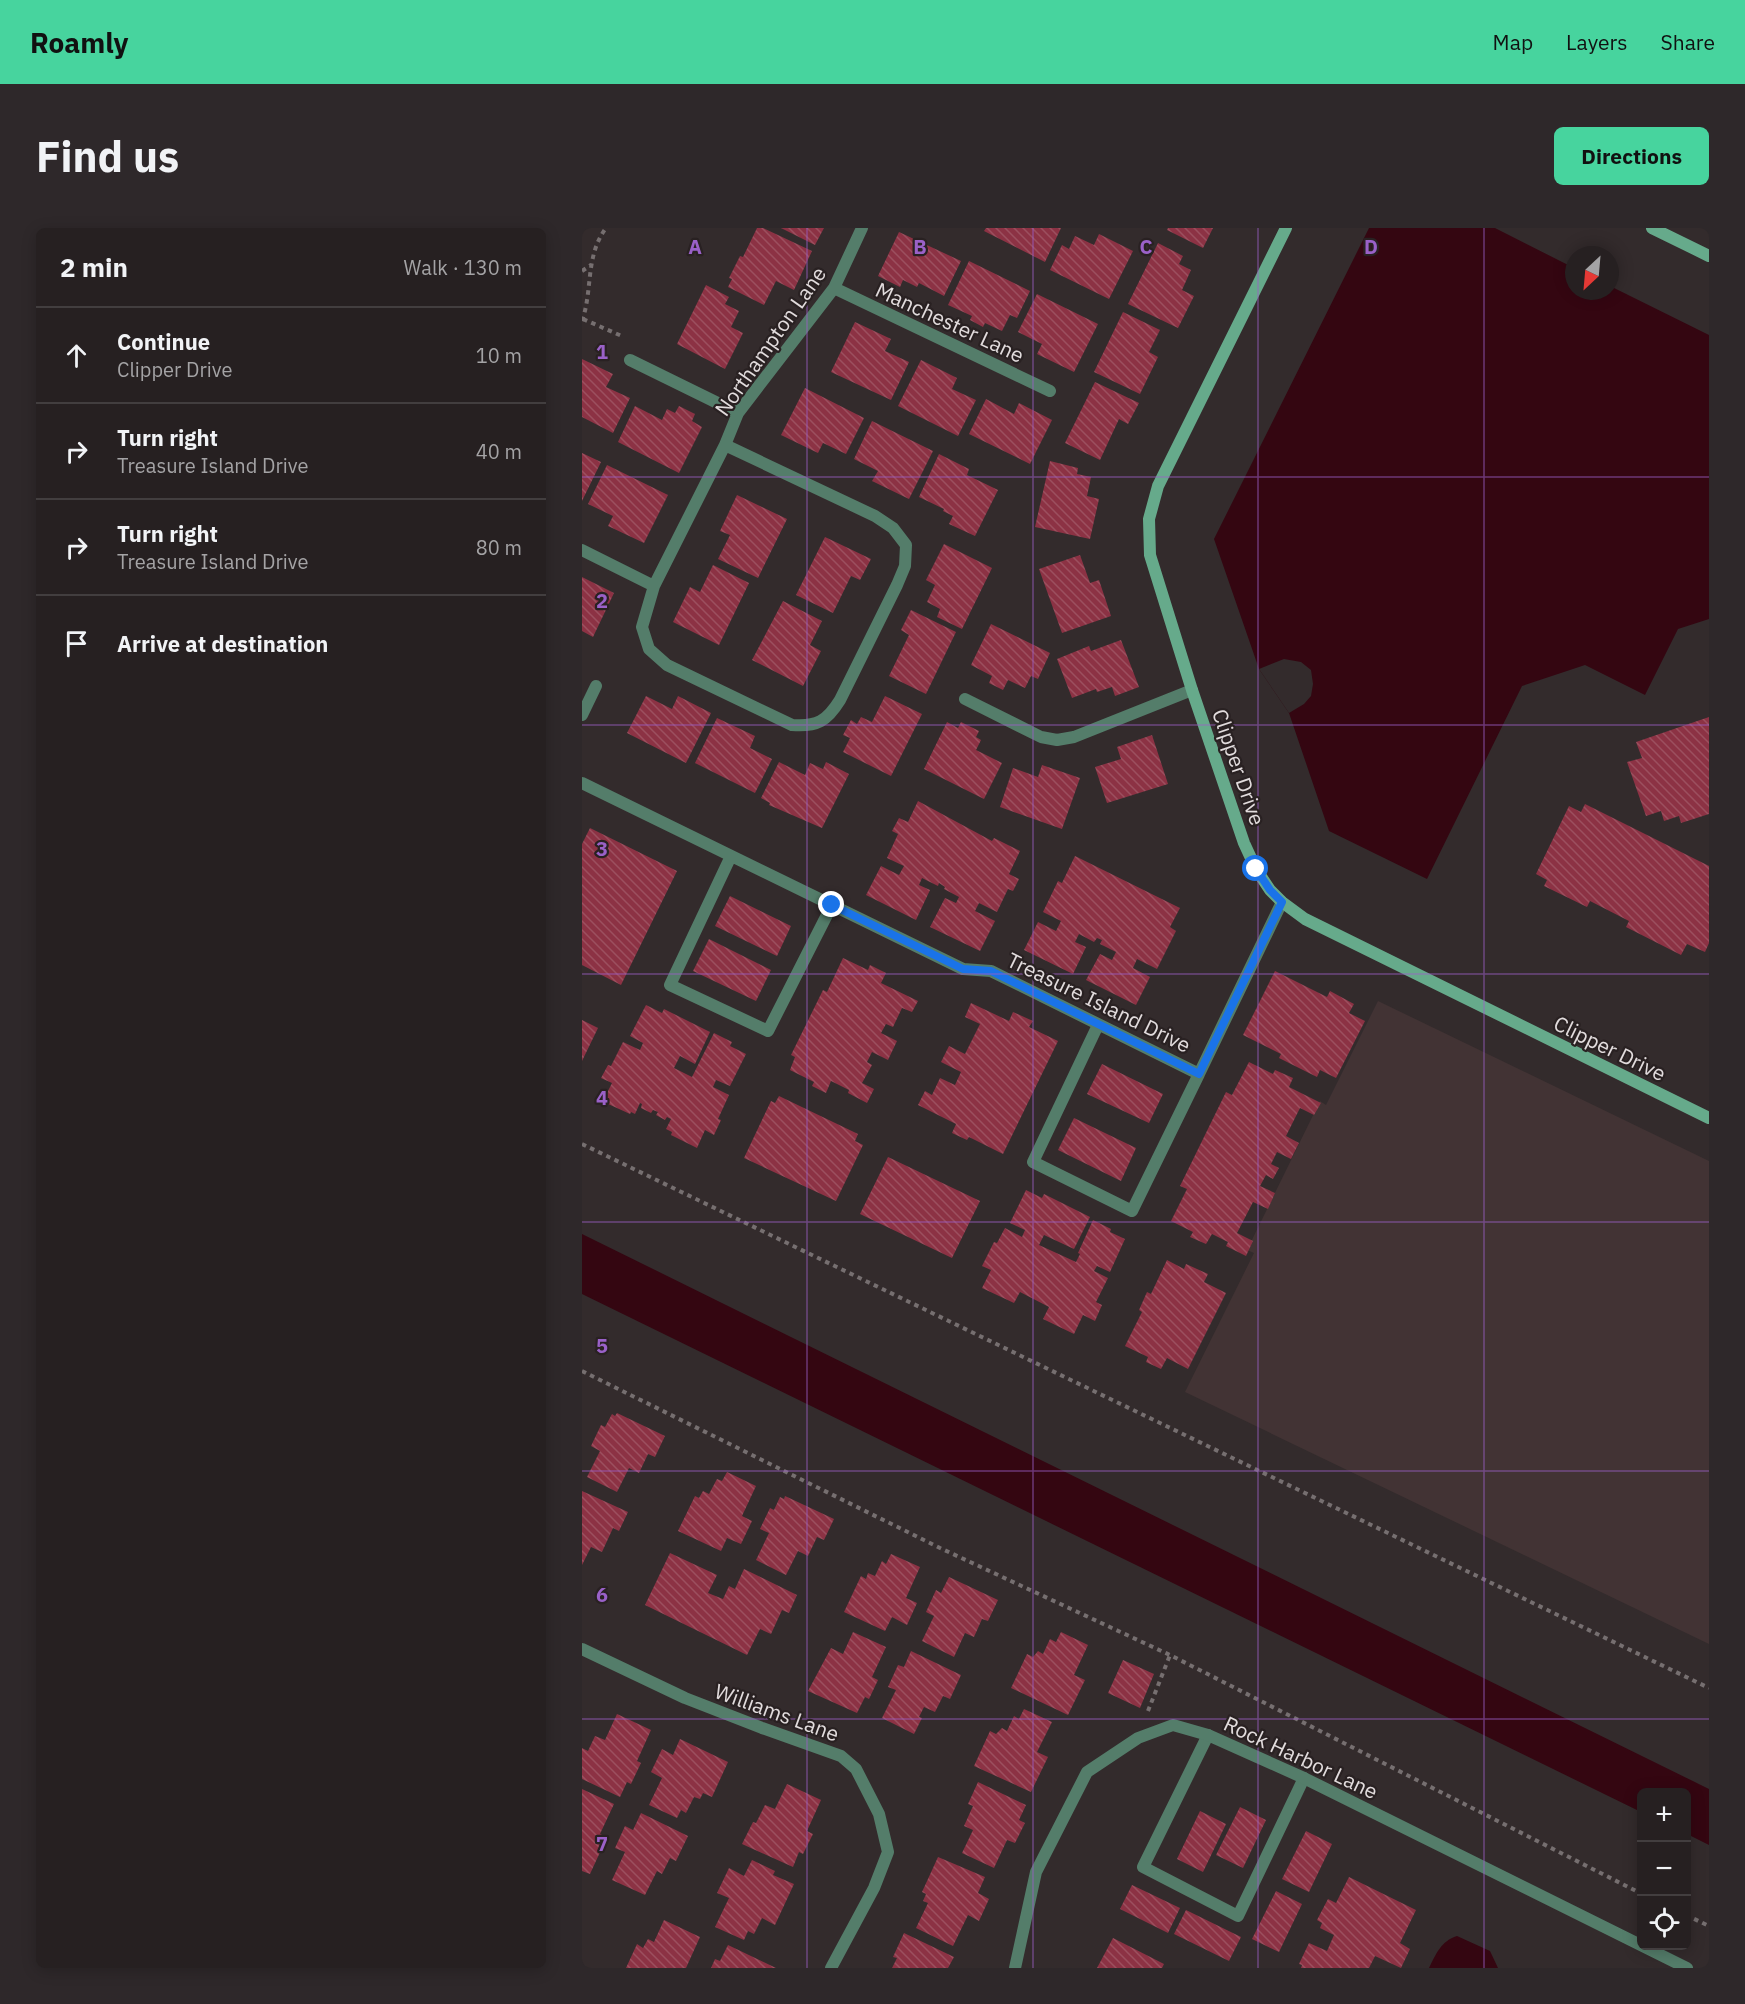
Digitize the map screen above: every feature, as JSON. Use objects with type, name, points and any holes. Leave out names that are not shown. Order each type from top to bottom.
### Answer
[{"type":"street","name":"Northampton Lane","points":[[725,445],[876,516],[893,528],[906,545],[904,566],[897,585],[834,710],[821,722],[806,726],[792,725],[667,666],[650,648],[642,627],[654,585],[725,445],[738,413],[834,288],[862,228]]},
{"type":"street","name":"Clipper Drive","points":[[1286,228],[1158,486],[1149,519],[1150,555],[1192,690],[1248,851],[1261,877],[1282,902],[1305,919],[1709,1118]]},
{"type":"street","points":[[1652,228],[1709,256]]},
{"type":"street","name":"Manchester Lane","points":[[834,288],[1050,391]]},
{"type":"street","points":[[630,360],[738,413]]},
{"type":"street","points":[[582,550],[654,585]]},
{"type":"street","points":[[582,715],[596,686]]},
{"type":"street","points":[[965,699],[1041,737],[1057,740],[1074,737],[1192,690]]},
{"type":"street","name":"Treasure Island Drive","points":[[582,783],[963,969],[991,971],[1199,1074],[1282,902]]},
{"type":"street","points":[[731,856],[670,985],[768,1031],[832,905]]},
{"type":"street","points":[[1098,1025],[1033,1162],[1132,1211],[1199,1074]]},
{"type":"street","name":"Williams Lane","points":[[582,1648],[685,1698],[841,1756],[856,1769],[879,1814],[888,1852],[874,1888],[831,1968]]},
{"type":"street","name":"Rock Harbor Lane","points":[[1015,1968],[1036,1872],[1087,1772],[1138,1738],[1173,1725],[1208,1736],[1304,1778],[1687,1968]]},
{"type":"street","points":[[1208,1736],[1143,1867],[1238,1916],[1304,1778]]},
{"type":"path","points":[[606,228],[599,238],[591,265],[583,320],[638,343],[630,360]]},
{"type":"path","points":[[582,271],[591,265]]},
{"type":"path","points":[[582,1144],[1709,1688]]},
{"type":"path","points":[[582,1371],[940,1548],[1170,1655],[1637,1892]]},
{"type":"path","points":[[1138,1738],[1170,1655]]},
{"type":"path","points":[[1691,1918],[1709,1926]]},
{"type":"shaded area","points":[[1369,228],[1495,228],[1565,263],[1565,300],[1619,300],[1619,290],[1709,335],[1709,619],[1678,629],[1645,695],[1585,665],[1522,686],[1427,879],[1329,831],[1289,713],[1259,669],[1214,539]]},
{"type":"shaded area","points":[[1378,1001],[1709,1161],[1709,1644],[1185,1392],[1254,1253],[1247,1250],[1320,1101],[1326,1105]]},
{"type":"shaded area","points":[[582,1234],[1709,1789],[1709,1845],[1691,1836],[1691,1788],[1637,1788],[1637,1810],[582,1294]]},
{"type":"shaded area","points":[[1457,1936],[1490,1951],[1498,1968],[1429,1968],[1443,1945]]},
{"type":"pier","points":[[1284,659],[1301,662],[1311,670],[1313,684],[1311,696],[1304,704],[1289,713],[1259,669]]},
{"type":"building","points":[[757,228],[763,228],[812,251],[794,290],[776,281],[764,305],[728,287],[732,279],[729,278],[740,256],[743,257]]},
{"type":"building","points":[[781,228],[824,228],[815,245]]},
{"type":"building","points":[[986,228],[1061,228],[1045,262],[984,231]]},
{"type":"building","points":[[1168,228],[1213,228],[1203,248],[1167,230]]},
{"type":"building","points":[[899,232],[961,261],[944,296],[919,283],[917,287],[903,280],[900,287],[878,276]]},
{"type":"building","points":[[1099,234],[1133,251],[1109,299],[1050,270],[1062,245],[1069,249],[1075,236],[1094,245]]},
{"type":"building","points":[[1158,243],[1183,256],[1179,264],[1191,270],[1182,290],[1194,296],[1178,328],[1128,304]]},
{"type":"building","points":[[969,261],[1030,291],[1017,318],[1010,315],[1002,331],[985,323],[983,327],[970,320],[972,316],[948,305]]},
{"type":"building","points":[[706,285],[729,297],[725,304],[739,311],[731,327],[743,333],[725,369],[677,344]]},
{"type":"building","points":[[1037,294],[1098,324],[1074,372],[1037,354],[1042,344],[1018,332]]},
{"type":"building","points":[[1123,312],[1160,330],[1149,352],[1158,357],[1140,394],[1094,372]]},
{"type":"building","points":[[855,322],[891,339],[885,351],[909,362],[891,400],[831,372]]},
{"type":"building","points":[[582,359],[613,374],[606,387],[630,398],[613,433],[582,417]]},
{"type":"building","points":[[921,360],[957,378],[952,389],[976,400],[958,436],[898,406]]},
{"type":"building","points":[[1095,382],[1139,403],[1128,424],[1119,419],[1100,460],[1065,443]]},
{"type":"building","points":[[805,388],[864,418],[846,454],[823,443],[818,453],[781,435]]},
{"type":"building","points":[[986,399],[1014,414],[1019,403],[1052,420],[1030,464],[969,434]]},
{"type":"building","points":[[635,406],[662,420],[667,409],[675,413],[679,406],[695,414],[692,421],[702,427],[679,473],[618,442]]},
{"type":"building","points":[[872,421],[933,451],[909,499],[872,481],[878,471],[854,459]]},
{"type":"building","points":[[582,453],[601,462],[582,501]]},
{"type":"building","points":[[939,454],[969,469],[967,475],[998,490],[975,536],[949,524],[953,516],[919,497]]},
{"type":"building","points":[[1050,461],[1078,468],[1077,474],[1091,477],[1087,496],[1099,499],[1090,539],[1035,527]]},
{"type":"building","points":[[607,465],[668,495],[644,543],[608,526],[613,516],[588,504]]},
{"type":"building","points":[[737,495],[787,519],[758,578],[718,559],[730,535],[720,531]]},
{"type":"building","points":[[825,537],[871,559],[860,580],[851,576],[833,613],[796,595]]},
{"type":"building","points":[[944,544],[992,568],[962,629],[937,617],[940,609],[927,602],[935,585],[926,580]]},
{"type":"building","points":[[1080,555],[1090,583],[1099,580],[1111,616],[1062,633],[1039,569]]},
{"type":"building","points":[[713,565],[749,583],[719,645],[673,622],[690,587],[700,592]]},
{"type":"building","points":[[582,577],[614,593],[593,637],[582,631]]},
{"type":"building","points":[[783,601],[822,621],[810,645],[821,651],[803,686],[752,660]]},
{"type":"building","points":[[911,610],[956,632],[926,694],[889,676],[909,635],[901,630]]},
{"type":"building","points":[[991,624],[1050,653],[1038,679],[1031,676],[1025,688],[1008,680],[1003,690],[989,683],[992,676],[971,665]]},
{"type":"building","points":[[1121,640],[1139,687],[1115,696],[1112,687],[1097,692],[1096,689],[1072,698],[1057,659],[1089,646],[1091,651]]},
{"type":"building","points":[[646,696],[672,709],[678,696],[711,713],[686,763],[627,733]]},
{"type":"building","points":[[885,696],[922,714],[891,776],[843,752],[850,738],[843,735],[851,720],[857,724],[861,717],[872,722]]},
{"type":"building","points":[[1709,717],[1709,814],[1681,823],[1679,816],[1664,821],[1661,811],[1646,816],[1627,762],[1642,758],[1636,742]]},
{"type":"building","points":[[717,718],[755,736],[750,748],[772,759],[755,793],[695,763]]},
{"type":"building","points":[[947,722],[958,728],[961,722],[979,731],[976,737],[981,740],[976,750],[1002,763],[984,799],[924,769]]},
{"type":"building","points":[[1152,735],[1168,784],[1107,803],[1095,767],[1121,759],[1117,747]]},
{"type":"building","points":[[779,762],[805,775],[810,763],[823,769],[826,762],[849,774],[822,828],[769,805],[770,803],[761,798]]},
{"type":"building","points":[[1042,765],[1080,778],[1062,829],[1000,807],[1013,768],[1038,777]]},
{"type":"building","points":[[918,801],[992,841],[994,838],[1020,851],[1009,874],[1019,879],[1013,891],[1008,889],[997,912],[979,903],[975,911],[995,921],[980,951],[930,927],[945,898],[956,903],[959,897],[944,889],[945,887],[939,883],[938,886],[922,878],[919,885],[930,890],[916,920],[866,895],[881,866],[899,875],[904,866],[887,858],[898,834],[892,831],[899,818],[908,822]]},
{"type":"building","points":[[1585,804],[1709,866],[1709,943],[1705,952],[1687,944],[1681,955],[1626,927],[1629,921],[1590,901],[1587,907],[1544,886],[1547,880],[1536,874],[1569,806],[1581,812]]},
{"type":"building","points":[[590,828],[677,871],[621,985],[582,965],[582,844]]},
{"type":"building","points":[[1075,856],[1180,908],[1170,927],[1176,931],[1157,969],[1137,959],[1133,968],[1150,977],[1136,1005],[1086,980],[1100,954],[1112,960],[1116,952],[1100,944],[1102,940],[1097,938],[1094,942],[1079,934],[1075,942],[1086,947],[1073,974],[1024,950],[1038,922],[1056,931],[1061,921],[1043,912],[1058,881],[1062,883]]},
{"type":"building","points":[[730,896],[791,926],[777,956],[715,926]]},
{"type":"building","points":[[709,939],[771,970],[756,1001],[693,971]]},
{"type":"building","points":[[843,958],[868,970],[870,965],[886,973],[881,983],[918,1001],[912,1012],[902,1008],[893,1027],[886,1024],[881,1033],[897,1041],[888,1060],[872,1052],[867,1062],[872,1065],[862,1083],[874,1089],[867,1103],[831,1081],[826,1093],[812,1086],[814,1082],[790,1070],[795,1057],[791,1055],[823,990],[827,992]]},
{"type":"building","points":[[1275,971],[1327,997],[1330,991],[1354,1004],[1349,1013],[1365,1021],[1336,1078],[1320,1070],[1317,1077],[1279,1058],[1281,1054],[1243,1035]]},
{"type":"building","points":[[971,1003],[1009,1021],[1013,1012],[1033,1021],[1029,1027],[1058,1041],[1003,1154],[969,1137],[967,1140],[952,1133],[956,1124],[918,1105],[925,1091],[932,1095],[940,1078],[955,1085],[961,1072],[941,1062],[949,1046],[965,1054],[980,1024],[965,1017]]},
{"type":"building","points":[[646,1005],[662,1013],[664,1009],[710,1032],[695,1064],[680,1056],[674,1068],[692,1077],[714,1033],[732,1042],[730,1046],[746,1054],[730,1086],[716,1080],[713,1087],[729,1095],[718,1119],[721,1120],[714,1135],[705,1130],[697,1148],[671,1135],[672,1132],[666,1129],[671,1119],[667,1117],[665,1120],[656,1115],[658,1112],[653,1110],[651,1113],[641,1108],[640,1103],[635,1114],[631,1112],[630,1114],[606,1103],[608,1100],[604,1099],[612,1083],[601,1078],[608,1065],[611,1066],[623,1042],[640,1050],[643,1043],[630,1036]]},
{"type":"building","points":[[582,1020],[598,1028],[582,1061]]},
{"type":"building","points":[[1249,1062],[1273,1074],[1275,1070],[1293,1078],[1289,1087],[1321,1103],[1314,1115],[1300,1108],[1286,1136],[1299,1143],[1291,1159],[1277,1152],[1271,1164],[1279,1168],[1273,1179],[1266,1175],[1260,1186],[1275,1193],[1268,1209],[1253,1202],[1237,1233],[1253,1241],[1246,1256],[1226,1246],[1228,1242],[1212,1234],[1206,1244],[1190,1237],[1193,1232],[1171,1221],[1187,1189],[1180,1186],[1226,1092],[1232,1095]]},
{"type":"building","points":[[1102,1064],[1163,1094],[1149,1123],[1087,1094]]},
{"type":"building","points":[[779,1096],[858,1134],[855,1141],[863,1145],[836,1201],[744,1158],[771,1101],[775,1103]]},
{"type":"building","points":[[1074,1118],[1136,1148],[1121,1181],[1058,1150]]},
{"type":"building","points":[[888,1157],[980,1201],[952,1258],[860,1214]]},
{"type":"building","points":[[1026,1190],[1042,1198],[1044,1194],[1090,1217],[1074,1249],[1044,1235],[1039,1245],[1076,1262],[1093,1220],[1125,1239],[1110,1272],[1097,1266],[1094,1271],[1108,1278],[1096,1302],[1102,1305],[1095,1321],[1083,1315],[1074,1334],[1043,1319],[1049,1307],[1020,1292],[1014,1303],[982,1288],[991,1270],[982,1266],[994,1242],[997,1243],[1005,1228],[1022,1237],[1025,1230],[1010,1223]]},
{"type":"building","points":[[1167,1260],[1184,1269],[1186,1264],[1208,1274],[1204,1282],[1226,1293],[1188,1369],[1167,1358],[1161,1369],[1146,1362],[1148,1357],[1125,1346],[1142,1312],[1139,1310],[1147,1292],[1151,1294]]},
{"type":"building","points":[[617,1413],[665,1436],[655,1457],[648,1454],[639,1473],[629,1468],[617,1492],[587,1477],[600,1451],[591,1446],[601,1425],[605,1427],[612,1414],[615,1416]]},
{"type":"building","points":[[727,1472],[756,1486],[742,1516],[752,1521],[741,1544],[727,1538],[721,1551],[678,1531],[695,1496],[699,1498],[703,1491],[709,1494],[717,1479],[722,1481]]},
{"type":"building","points":[[582,1491],[628,1512],[619,1531],[613,1528],[602,1552],[591,1547],[582,1565]]},
{"type":"building","points":[[785,1496],[834,1519],[824,1540],[817,1537],[808,1556],[798,1551],[786,1575],[756,1560],[769,1533],[760,1529],[770,1508],[774,1510],[780,1497],[784,1499]]},
{"type":"building","points":[[670,1553],[717,1575],[708,1593],[723,1599],[729,1586],[735,1589],[744,1569],[797,1595],[789,1613],[782,1610],[771,1634],[760,1629],[747,1655],[645,1605]]},
{"type":"building","points":[[891,1554],[920,1567],[906,1598],[917,1603],[907,1625],[892,1617],[885,1631],[844,1612],[861,1576],[866,1579],[868,1573],[875,1576],[882,1561],[886,1564]]},
{"type":"building","points":[[949,1577],[998,1600],[988,1621],[982,1619],[974,1637],[965,1633],[954,1657],[922,1641],[934,1616],[926,1612],[936,1590],[941,1593]]},
{"type":"building","points":[[853,1632],[886,1647],[872,1677],[878,1680],[869,1699],[865,1697],[857,1713],[808,1691],[831,1648],[843,1654]]},
{"type":"building","points":[[1061,1632],[1088,1645],[1074,1675],[1085,1680],[1068,1715],[1011,1688],[1027,1654],[1033,1657],[1038,1651],[1043,1654],[1050,1639],[1056,1642]]},
{"type":"building","points":[[911,1651],[961,1675],[950,1699],[943,1696],[935,1712],[924,1707],[919,1717],[922,1718],[914,1734],[882,1718],[896,1690],[888,1687],[898,1665],[904,1667]]},
{"type":"building","points":[[1123,1660],[1154,1674],[1140,1708],[1108,1693]]},
{"type":"building","points":[[1024,1709],[1052,1722],[1037,1752],[1048,1757],[1031,1792],[974,1766],[990,1731],[996,1734],[1002,1728],[1007,1731],[1014,1716],[1019,1719]]},
{"type":"building","points":[[617,1714],[651,1730],[637,1761],[641,1763],[631,1784],[627,1782],[620,1797],[582,1779],[582,1748],[588,1751],[595,1736],[605,1740]]},
{"type":"building","points":[[680,1739],[728,1762],[712,1797],[703,1793],[700,1799],[694,1797],[686,1813],[681,1810],[677,1818],[649,1805],[662,1778],[651,1772],[662,1749],[673,1755]]},
{"type":"building","points":[[978,1782],[1026,1805],[1019,1820],[1025,1823],[1015,1843],[1007,1840],[994,1868],[962,1853],[973,1830],[964,1826],[973,1806],[968,1804]]},
{"type":"building","points":[[787,1784],[821,1800],[807,1831],[813,1834],[803,1854],[799,1852],[793,1867],[742,1844],[765,1805],[775,1809]]},
{"type":"building","points":[[582,1789],[614,1804],[600,1834],[607,1837],[590,1874],[582,1871]]},
{"type":"building","points":[[1240,1807],[1266,1820],[1243,1868],[1216,1855]]},
{"type":"building","points":[[1200,1811],[1226,1824],[1203,1872],[1177,1859]]},
{"type":"building","points":[[641,1813],[688,1836],[676,1861],[670,1858],[662,1874],[657,1871],[645,1895],[612,1880],[625,1852],[615,1848],[625,1826],[633,1830]]},
{"type":"building","points":[[1306,1831],[1332,1844],[1309,1892],[1282,1879]]},
{"type":"building","points":[[938,1857],[985,1877],[978,1893],[989,1899],[979,1921],[968,1915],[953,1946],[916,1928],[928,1903],[923,1901],[926,1894],[922,1892]]},
{"type":"building","points":[[752,1860],[775,1871],[773,1875],[794,1884],[775,1925],[762,1918],[754,1934],[748,1931],[744,1940],[715,1927],[729,1898],[717,1893],[729,1868],[744,1876]]},
{"type":"building","points":[[1349,1877],[1416,1910],[1400,1943],[1410,1949],[1401,1968],[1375,1956],[1369,1968],[1301,1968],[1302,1965],[1299,1964],[1309,1943],[1327,1951],[1334,1935],[1320,1928],[1322,1923],[1317,1920],[1328,1899],[1336,1903]]},
{"type":"building","points":[[1132,1885],[1180,1908],[1168,1933],[1120,1909]]},
{"type":"building","points":[[1276,1891],[1302,1904],[1279,1952],[1252,1939]]},
{"type":"building","points":[[1186,1910],[1241,1937],[1229,1961],[1174,1934]]},
{"type":"building","points":[[664,1920],[700,1937],[686,1968],[626,1968],[637,1944],[643,1948],[648,1939],[654,1942]]},
{"type":"building","points":[[904,1933],[954,1957],[948,1968],[892,1968],[897,1958],[893,1957]]},
{"type":"building","points":[[1113,1938],[1164,1964],[1162,1968],[1097,1968]]},
{"type":"building","points":[[728,1945],[776,1968],[711,1968],[715,1959],[720,1961]]},
{"type":"route","points":[[832,905],[963,969],[991,971],[1199,1074],[1282,902],[1270,890],[1256,869]]}]
